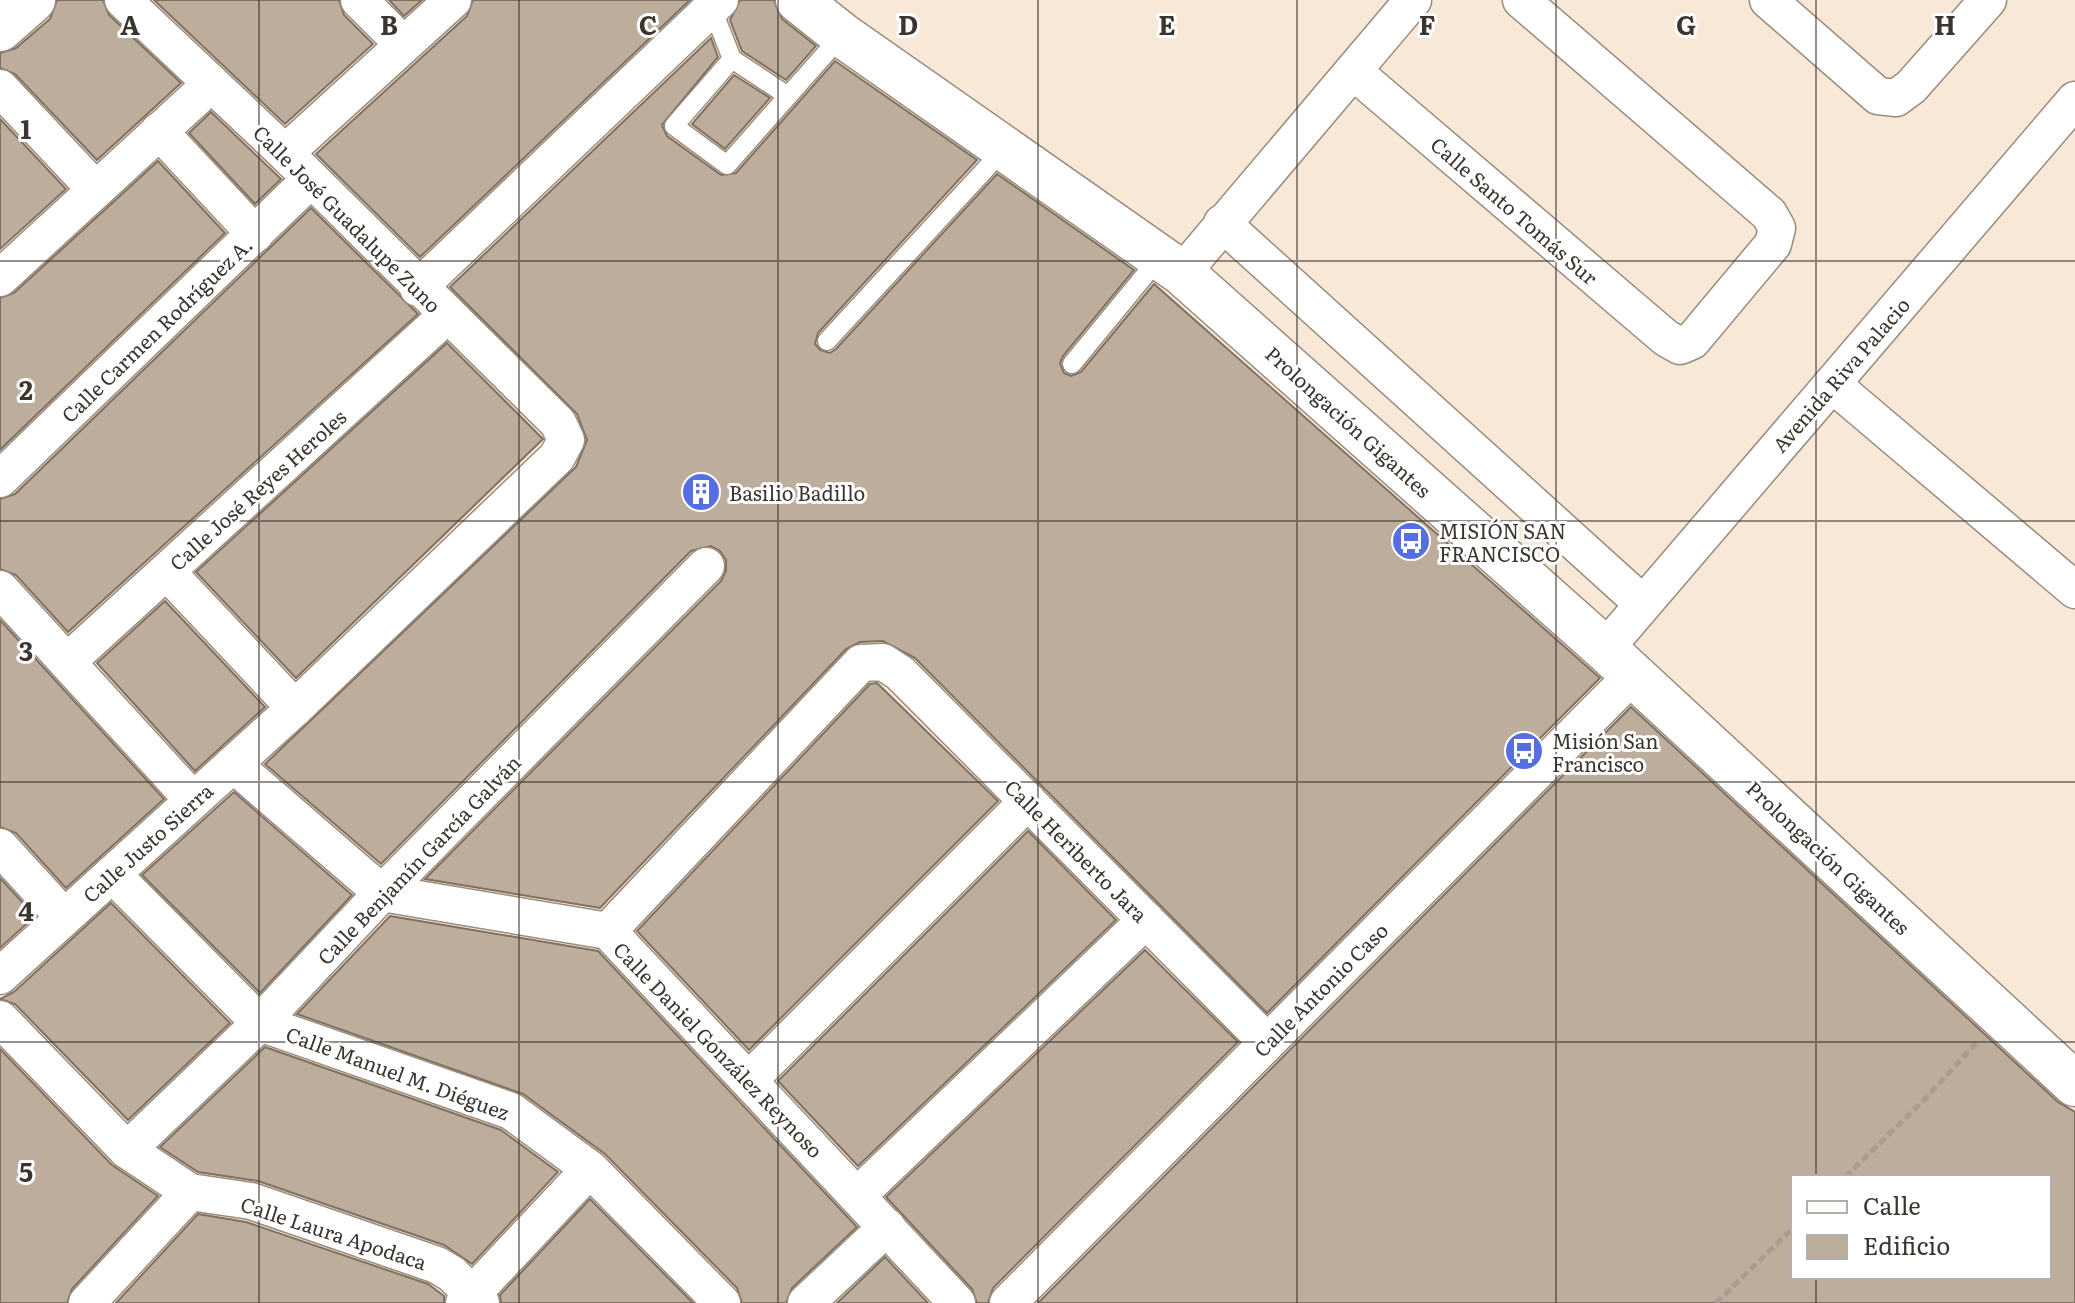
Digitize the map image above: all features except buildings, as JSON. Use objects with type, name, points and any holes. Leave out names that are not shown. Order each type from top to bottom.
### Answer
[{"type":"street","points":[[0,29],[33,0]]},
{"type":"street","name":"Calle José Guadalupe Zuno","points":[[123,0],[285,153],[446,316],[558,423],[566,440]]},
{"type":"street","points":[[359,0],[403,44]]},
{"type":"street","points":[[285,153],[453,0]]},
{"type":"street","name":"Prolongación Gigantes","points":[[798,0],[842,35],[1171,265],[1619,662],[2075,1084]]},
{"type":"street","points":[[1171,265],[1222,223],[1413,0]]},
{"type":"street","name":"Calle Santo Tomás Sur","points":[[1353,71],[1653,328],[1680,346],[1692,341],[1773,244],[1777,228],[1769,214],[1521,0]]},
{"type":"street","points":[[1768,0],[1878,96],[1896,98],[1911,87],[1988,0]]},
{"type":"street","points":[[418,288],[716,4]]},
{"type":"street","points":[[0,278],[210,85]]},
{"type":"street","points":[[0,88],[96,190]]},
{"type":"street","name":"Avenida Riva Palacio","points":[[1619,662],[1643,604],[2075,100]]},
{"type":"street","points":[[159,131],[255,234]]},
{"type":"street","name":"Calle Carmen Rodríguez A.","points":[[0,479],[311,179]]},
{"type":"street","points":[[1222,223],[1643,604]]},
{"type":"street","name":"Calle José Reyes Heroles","points":[[67,662],[446,316]]},
{"type":"street","points":[[1832,384],[2075,590]]},
{"type":"street","name":"Calle Justo Sierra","points":[[0,976],[295,708],[557,457],[566,440]]},
{"type":"street","name":"Calle Benjamín García Galván","points":[[127,1150],[260,1023],[382,893],[706,566]]},
{"type":"street","points":[[167,572],[295,708]]},
{"type":"street","points":[[0,589],[193,800]]},
{"type":"street","name":"Calle Heriberto Jara","points":[[608,931],[861,663],[883,662],[900,673],[1267,1042]]},
{"type":"street","name":"Calle Antonio Caso","points":[[1008,1303],[1267,1042],[1619,662]]},
{"type":"street","points":[[233,764],[382,893]]},
{"type":"street","points":[[749,1080],[1028,801]]},
{"type":"street","points":[[0,847],[64,917]]},
{"type":"street","name":"Calle Manuel M. Diéguez","points":[[112,874],[260,1023],[511,1111],[590,1169],[722,1303]]},
{"type":"street","name":"Calle Daniel González Reynoso","points":[[382,893],[608,931],[957,1303]]},
{"type":"street","points":[[858,1195],[1146,920]]},
{"type":"street","name":"Calle Laura Apodaca","points":[[0,1019],[127,1150],[190,1192],[251,1201],[437,1265],[472,1300]]},
{"type":"street","points":[[472,1300],[590,1169]]},
{"type":"street","points":[[87,1303],[190,1192]]},
{"type":"street","points":[[806,1303],[887,1227]]},
{"type":"lane","points":[[716,4],[732,59],[788,96]]},
{"type":"lane","points":[[732,59],[674,126],[727,165],[842,35]]},
{"type":"lane","points":[[827,341],[1006,147]]},
{"type":"lane","points":[[1072,364],[1171,265]]},
{"type":"path","points":[[1847,1175],[1923,1101],[2001,1015]]},
{"type":"path","points":[[1716,1303],[1791,1230]]},
{"type":"place","name":"Basilio Badillo","points":[[701,492]]},
{"type":"place","name":"MISIÓN SAN FRANCISCO","points":[[1411,541]]},
{"type":"place","name":"Misión San Francisco","points":[[1524,751]]}]
